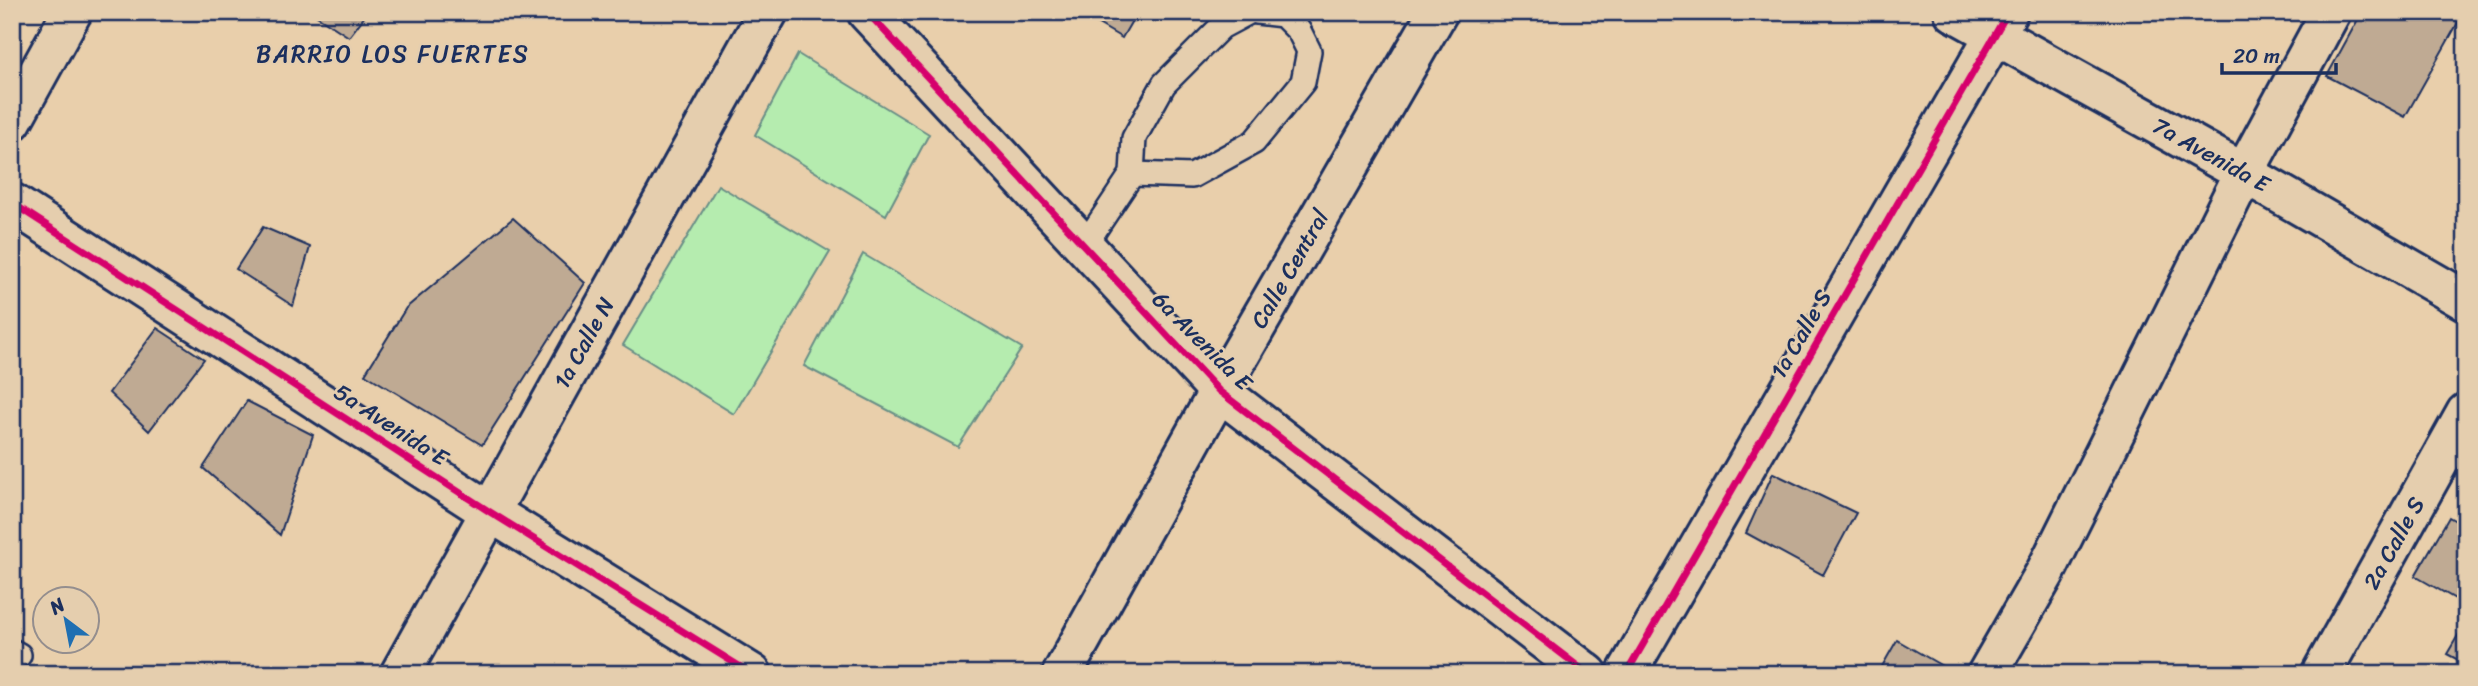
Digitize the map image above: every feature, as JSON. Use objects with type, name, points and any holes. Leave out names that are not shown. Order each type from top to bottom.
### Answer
[{"type":"street","points":[[12,121],[72,12]]},
{"type":"street","name":"1a Calle N","points":[[400,674],[768,12]]},
{"type":"street","name":"6a Avenida E","points":[[867,12],[1219,391],[1588,674]]},
{"type":"street","name":"Calle Central","points":[[1062,674],[1219,391],[1438,12]]},
{"type":"street","name":"7a Avenida E","points":[[1954,12],[2001,24],[2244,173],[2466,301]]},
{"type":"street","points":[[1987,674],[2045,573],[2244,173],[2331,12]]},
{"type":"street","name":"1a Calle S","points":[[1626,674],[2001,24]]},
{"type":"street","name":"5a Avenida E","points":[[12,203],[738,670]]},
{"type":"street","name":"2a Calle S","points":[[2321,674],[2466,413]]},
{"type":"lane","points":[[1084,246],[1132,174],[1134,138],[1164,84],[1221,27],[1249,12]]},
{"type":"lane","points":[[1132,174],[1192,176],[1254,142],[1303,82],[1309,51],[1299,31],[1283,15],[1257,12]]},
{"type":"green space","points":[[798,54],[929,134],[886,215],[755,135]]},
{"type":"green space","points":[[718,185],[830,252],[734,414],[623,345]]},
{"type":"green space","points":[[863,254],[1022,348],[958,447],[804,366]]},
{"type":"building","points":[[311,12],[368,12],[349,37]]},
{"type":"building","points":[[1078,12],[1137,12],[1122,38]]},
{"type":"building","points":[[2362,12],[2464,12],[2405,117],[2327,76]]},
{"type":"building","points":[[513,218],[585,283],[482,445],[365,374],[406,308]]},
{"type":"building","points":[[263,227],[310,247],[293,306],[236,269]]},
{"type":"building","points":[[157,328],[204,359],[149,431],[109,393]]},
{"type":"building","points":[[247,401],[313,435],[280,535],[203,468]]},
{"type":"building","points":[[1773,473],[1856,513],[1823,575],[1746,533]]},
{"type":"building","points":[[2449,517],[2466,527],[2466,605],[2415,576]]},
{"type":"building","points":[[2466,622],[2466,664],[2447,654]]},
{"type":"building","points":[[1897,640],[1956,674],[1885,674],[1880,670]]},
{"type":"cycle path","points":[[867,12],[1219,391],[1588,674]]},
{"type":"cycle path","points":[[1626,674],[2008,12]]},
{"type":"cycle path","points":[[12,203],[490,512],[752,674]]},
{"type":"district","name":"BARRIO LOS FUERTES","points":[[393,54]]}]
